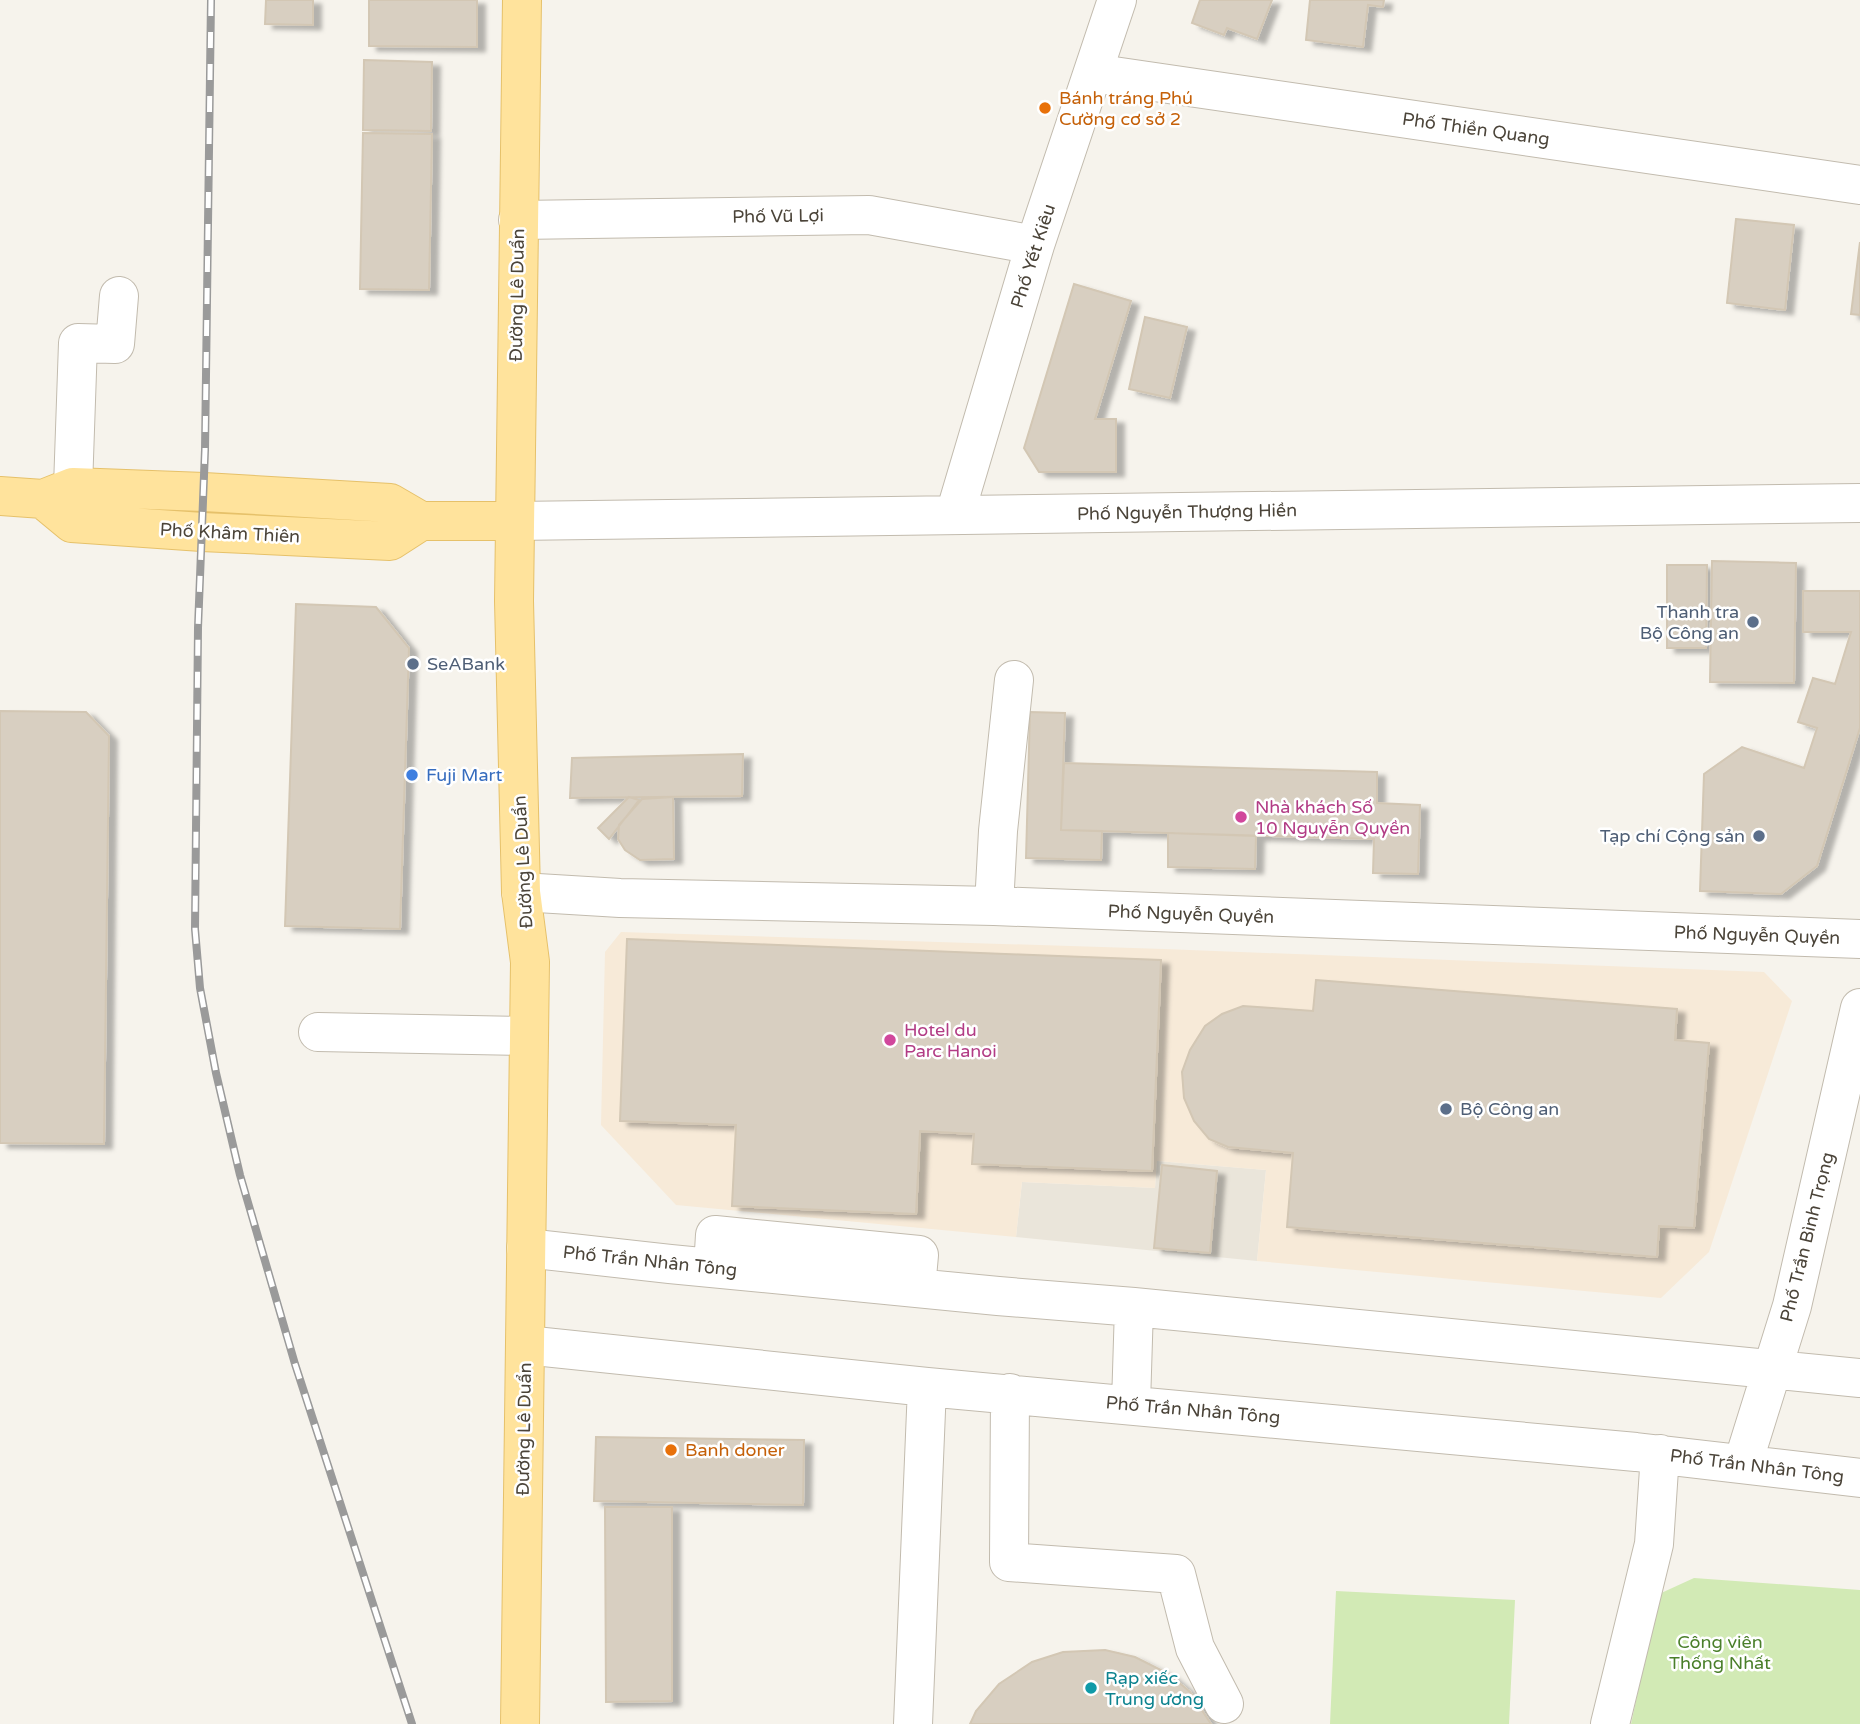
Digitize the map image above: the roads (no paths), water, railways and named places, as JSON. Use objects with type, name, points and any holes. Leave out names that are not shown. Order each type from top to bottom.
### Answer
[{"type":"main road","name":"Đường Lê Duẩn","points":[[520,1724],[530,962],[521,892],[514,521],[522,0]]},
{"type":"main road","name":"Phố Khâm Thiên","points":[[58,493],[72,523],[202,532],[390,541],[421,521],[514,521]]},
{"type":"main road","points":[[0,496],[58,493]]},
{"type":"street","name":"Phố Yết Kiêu","points":[[954,514],[1035,245],[1117,0]]},
{"type":"street","name":"Phố Thiền Quang","points":[[1093,73],[1860,186]]},
{"type":"street","name":"Phố Vũ Lợi","points":[[518,220],[869,215],[1035,245]]},
{"type":"street","points":[[58,493],[78,343],[115,344],[119,296]]},
{"type":"street","name":"Phố Nguyễn Thượng Hiền","points":[[514,521],[1860,503]]},
{"type":"street","points":[[994,906],[998,831],[1014,680]]},
{"type":"street","name":"Phố Nguyễn Quyền","points":[[521,892],[620,898],[994,906],[1860,939]]},
{"type":"street","name":"Phố Trần Bình Trọng","points":[[1743,1463],[1792,1306],[1860,1008]]},
{"type":"street","points":[[318,1032],[528,1036]]},
{"type":"street","name":"Phố Trần Nhân Tông","points":[[526,1248],[1860,1378]]},
{"type":"street","points":[[1131,1404],[1134,1307]]},
{"type":"street","name":"Phố Trần Nhân Tông","points":[[525,1345],[927,1387],[1660,1454],[1860,1478]]},
{"type":"street","points":[[913,1724],[927,1387]]},
{"type":"street","points":[[1010,1393],[1009,1562],[1176,1574],[1195,1648],[1224,1704]]},
{"type":"street","points":[[1610,1724],[1654,1544],[1660,1454]]},
{"type":"railway","points":[[211,0],[205,450],[198,628],[195,929],[200,988],[216,1073],[240,1175],[295,1364],[412,1724]]},
{"type":"place","name":"Bánh tráng Phú Cường cơ sở 2","points":[[1045,108]]},
{"type":"place","name":"Thanh tra Bộ Công an","points":[[1753,622]]},
{"type":"place","name":"SeABank","points":[[413,664]]},
{"type":"place","name":"Fuji Mart","points":[[412,775]]},
{"type":"place","name":"Nhà khách Số 10 Nguyễn Quyền","points":[[1241,817]]},
{"type":"place","name":"Tạp chí Cộng sản","points":[[1759,836]]},
{"type":"place","name":"Hotel du Parc Hanoi","points":[[890,1040]]},
{"type":"place","name":"Bộ Công an","points":[[1446,1109]]},
{"type":"place","name":"Banh doner","points":[[671,1450]]},
{"type":"place","name":"Rạp xiếc Trung ương","points":[[1091,1688]]},
{"type":"park label","name":"Công viên Thống Nhất","points":[[1720,1652]]}]
